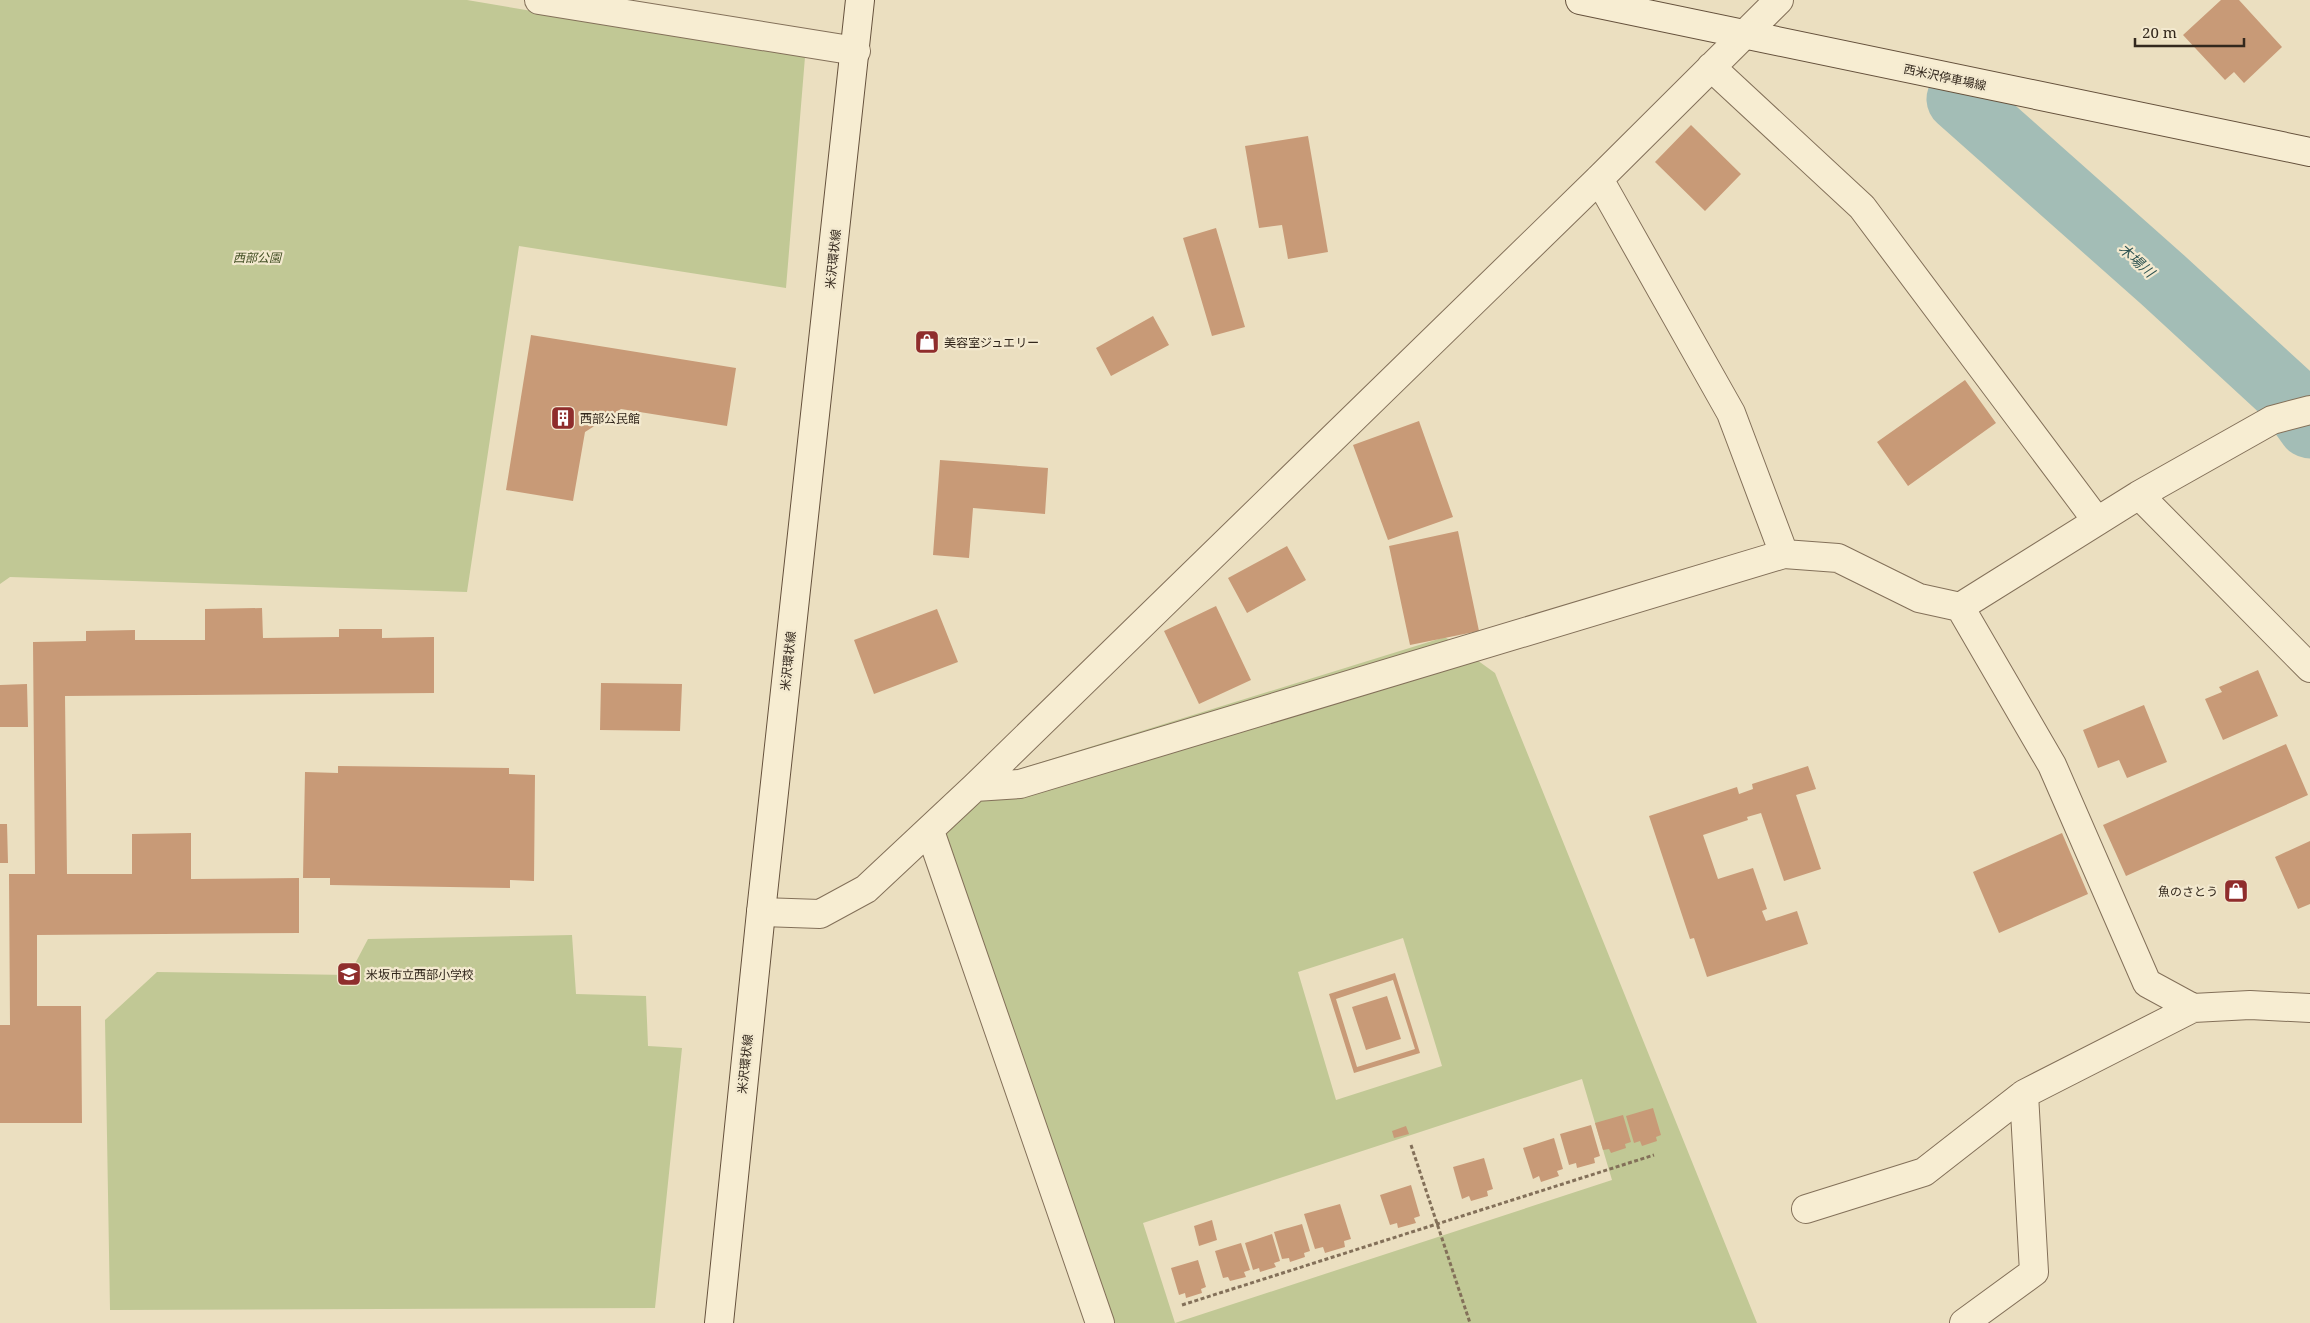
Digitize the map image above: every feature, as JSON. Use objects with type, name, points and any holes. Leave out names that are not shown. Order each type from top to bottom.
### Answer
[{"type":"street","points":[[539,0],[856,51]]},
{"type":"street","name":"米沢環状線","points":[[719,1323],[761,912],[856,51],[860,0]]},
{"type":"street","name":"西米沢停車場線","points":[[1580,0],[1743,36],[2310,152]]},
{"type":"street","points":[[761,912],[820,914],[866,889],[975,788],[1599,179],[1779,0]]},
{"type":"street","points":[[1711,67],[1862,207],[2097,521]]},
{"type":"street","points":[[1599,179],[1731,413],[1784,554]]},
{"type":"street","points":[[975,788],[1020,784],[1784,554],[1838,558],[1919,598],[1960,607],[2139,495],[2272,420],[2310,410]]},
{"type":"street","points":[[2139,495],[2310,668]]},
{"type":"street","points":[[1960,607],[2052,765],[2147,983],[2193,1008]]},
{"type":"street","points":[[930,831],[1100,1323]]},
{"type":"street","points":[[1806,1209],[1924,1172],[2024,1094],[2193,1008],[2250,1004],[2310,1008]]},
{"type":"street","points":[[1964,1323],[2034,1272],[2024,1094]]},
{"type":"path","points":[[1411,1145],[1470,1323]]},
{"type":"path","points":[[1182,1306],[1654,1155]]},
{"type":"green space","name":"西部公園","points":[[0,0],[467,0],[805,57],[786,288],[519,246],[467,592],[10,577],[0,584]]},
{"type":"green space","points":[[1445,637],[1495,673],[1757,1323],[1175,1323],[1107,1323],[934,832],[1019,769]],"holes":[[[1403,938],[1442,1066],[1336,1100],[1298,972]],[[1582,1079],[1612,1180],[1175,1323],[1143,1223]]]},
{"type":"green space","points":[[572,935],[576,994],[646,996],[648,1046],[682,1048],[655,1308],[110,1310],[105,1020],[157,972],[349,975],[368,939]]},
{"type":"building","points":[[2221,0],[2239,0],[2282,47],[2244,83],[2234,72],[2225,80],[2183,35]]},
{"type":"building","points":[[1691,125],[1741,174],[1705,211],[1655,162]]},
{"type":"building","points":[[1308,136],[1328,252],[1288,259],[1282,225],[1259,228],[1245,146]]},
{"type":"building","points":[[1216,228],[1245,327],[1212,336],[1183,238]]},
{"type":"building","points":[[1153,316],[1169,345],[1111,376],[1096,348]]},
{"type":"building","name":"西部公民館","points":[[531,335],[736,368],[727,426],[621,409],[585,432],[573,501],[506,490]]},
{"type":"building","points":[[1965,380],[1996,423],[1908,486],[1877,442]]},
{"type":"building","points":[[1419,421],[1453,517],[1388,540],[1353,445]]},
{"type":"building","points":[[940,460],[1048,468],[1045,514],[973,508],[969,558],[933,555]]},
{"type":"building","points":[[1458,531],[1479,631],[1410,645],[1389,546]]},
{"type":"building","points":[[1287,546],[1306,580],[1247,613],[1228,578]]},
{"type":"building","points":[[1216,606],[1251,680],[1199,704],[1164,631]]},
{"type":"building","points":[[262,608],[263,638],[339,637],[339,629],[382,629],[382,638],[434,637],[434,693],[65,696],[67,874],[132,874],[132,834],[191,833],[191,879],[299,878],[299,933],[37,935],[37,1006],[81,1006],[82,1123],[0,1123],[0,1025],[10,1025],[9,874],[35,874],[33,642],[86,641],[86,631],[135,630],[135,640],[205,640],[205,609]]},
{"type":"building","points":[[937,609],[958,662],[874,694],[854,640]]},
{"type":"building","points":[[2258,670],[2278,716],[2223,740],[2205,699],[2222,692],[2219,687]]},
{"type":"building","points":[[601,683],[682,684],[680,731],[600,730]]},
{"type":"building","points":[[27,684],[28,727],[0,727],[0,685]]},
{"type":"building","points":[[2144,705],[2167,762],[2127,778],[2119,760],[2098,768],[2083,730]]},
{"type":"building","points":[[2286,744],[2308,795],[2126,876],[2103,825]]},
{"type":"building","points":[[338,766],[509,768],[509,774],[535,775],[534,881],[510,880],[510,888],[330,885],[330,878],[303,878],[305,772],[338,773]]},
{"type":"building","points":[[1808,766],[1816,789],[1796,795],[1821,869],[1784,881],[1761,813],[1747,817],[1748,820],[1703,835],[1718,879],[1753,868],[1767,909],[1762,911],[1766,921],[1797,911],[1808,944],[1707,977],[1694,938],[1690,939],[1649,816],[1737,787],[1739,794],[1753,789],[1752,784]]},
{"type":"building","points":[[0,824],[7,824],[8,863],[0,863]]},
{"type":"building","points":[[2062,833],[2088,894],[1999,933],[1973,872]]},
{"type":"building","points":[[2310,841],[2310,904],[2298,909],[2275,857]]},
{"type":"building","points":[[1395,973],[1420,1053],[1354,1073],[1329,994]],"holes":[[[1393,980],[1415,1049],[1357,1067],[1336,999]]]},
{"type":"building","points":[[1387,996],[1401,1039],[1366,1050],[1352,1007]]},
{"type":"building","points":[[1653,1108],[1661,1135],[1656,1137],[1657,1141],[1642,1146],[1640,1141],[1634,1143],[1626,1116]]},
{"type":"building","points":[[1623,1115],[1631,1142],[1625,1144],[1626,1148],[1611,1153],[1609,1149],[1603,1150],[1595,1123]]},
{"type":"building","points":[[1591,1125],[1600,1156],[1594,1158],[1595,1163],[1577,1168],[1576,1163],[1569,1165],[1560,1134]]},
{"type":"building","points":[[1406,1126],[1409,1134],[1394,1138],[1392,1131]]},
{"type":"building","points":[[1554,1138],[1563,1169],[1557,1171],[1559,1176],[1541,1182],[1539,1176],[1533,1179],[1523,1148]]},
{"type":"building","points":[[1484,1158],[1493,1189],[1487,1191],[1488,1196],[1471,1201],[1469,1196],[1462,1199],[1453,1167]]},
{"type":"building","points":[[1411,1185],[1420,1216],[1414,1218],[1416,1223],[1398,1228],[1397,1223],[1390,1225],[1380,1195]]},
{"type":"building","points":[[1340,1204],[1351,1239],[1344,1241],[1345,1247],[1325,1253],[1323,1247],[1315,1249],[1304,1214]]},
{"type":"building","points":[[1212,1220],[1217,1240],[1199,1246],[1194,1226]]},
{"type":"building","points":[[1302,1224],[1310,1251],[1304,1253],[1305,1257],[1290,1262],[1289,1258],[1282,1259],[1274,1232]]},
{"type":"building","points":[[1272,1234],[1280,1261],[1274,1263],[1276,1267],[1260,1272],[1259,1268],[1253,1270],[1245,1243]]},
{"type":"building","points":[[1241,1243],[1250,1270],[1244,1272],[1246,1277],[1230,1281],[1228,1277],[1223,1278],[1215,1251]]},
{"type":"building","points":[[1198,1260],[1206,1287],[1201,1289],[1202,1293],[1186,1298],[1185,1293],[1179,1295],[1171,1268]]},
{"type":"waterway","name":"木場川","points":[[1959,99],[2163,280],[2287,394],[2310,426]]},
{"type":"place","name":"美容室ジュエリー","points":[[927,342]]},
{"type":"place","name":"西部公民館","points":[[563,418]]},
{"type":"place","name":"魚のさとう","points":[[2236,891]]},
{"type":"place","name":"米坂市立西部小学校","points":[[349,974]]}]
